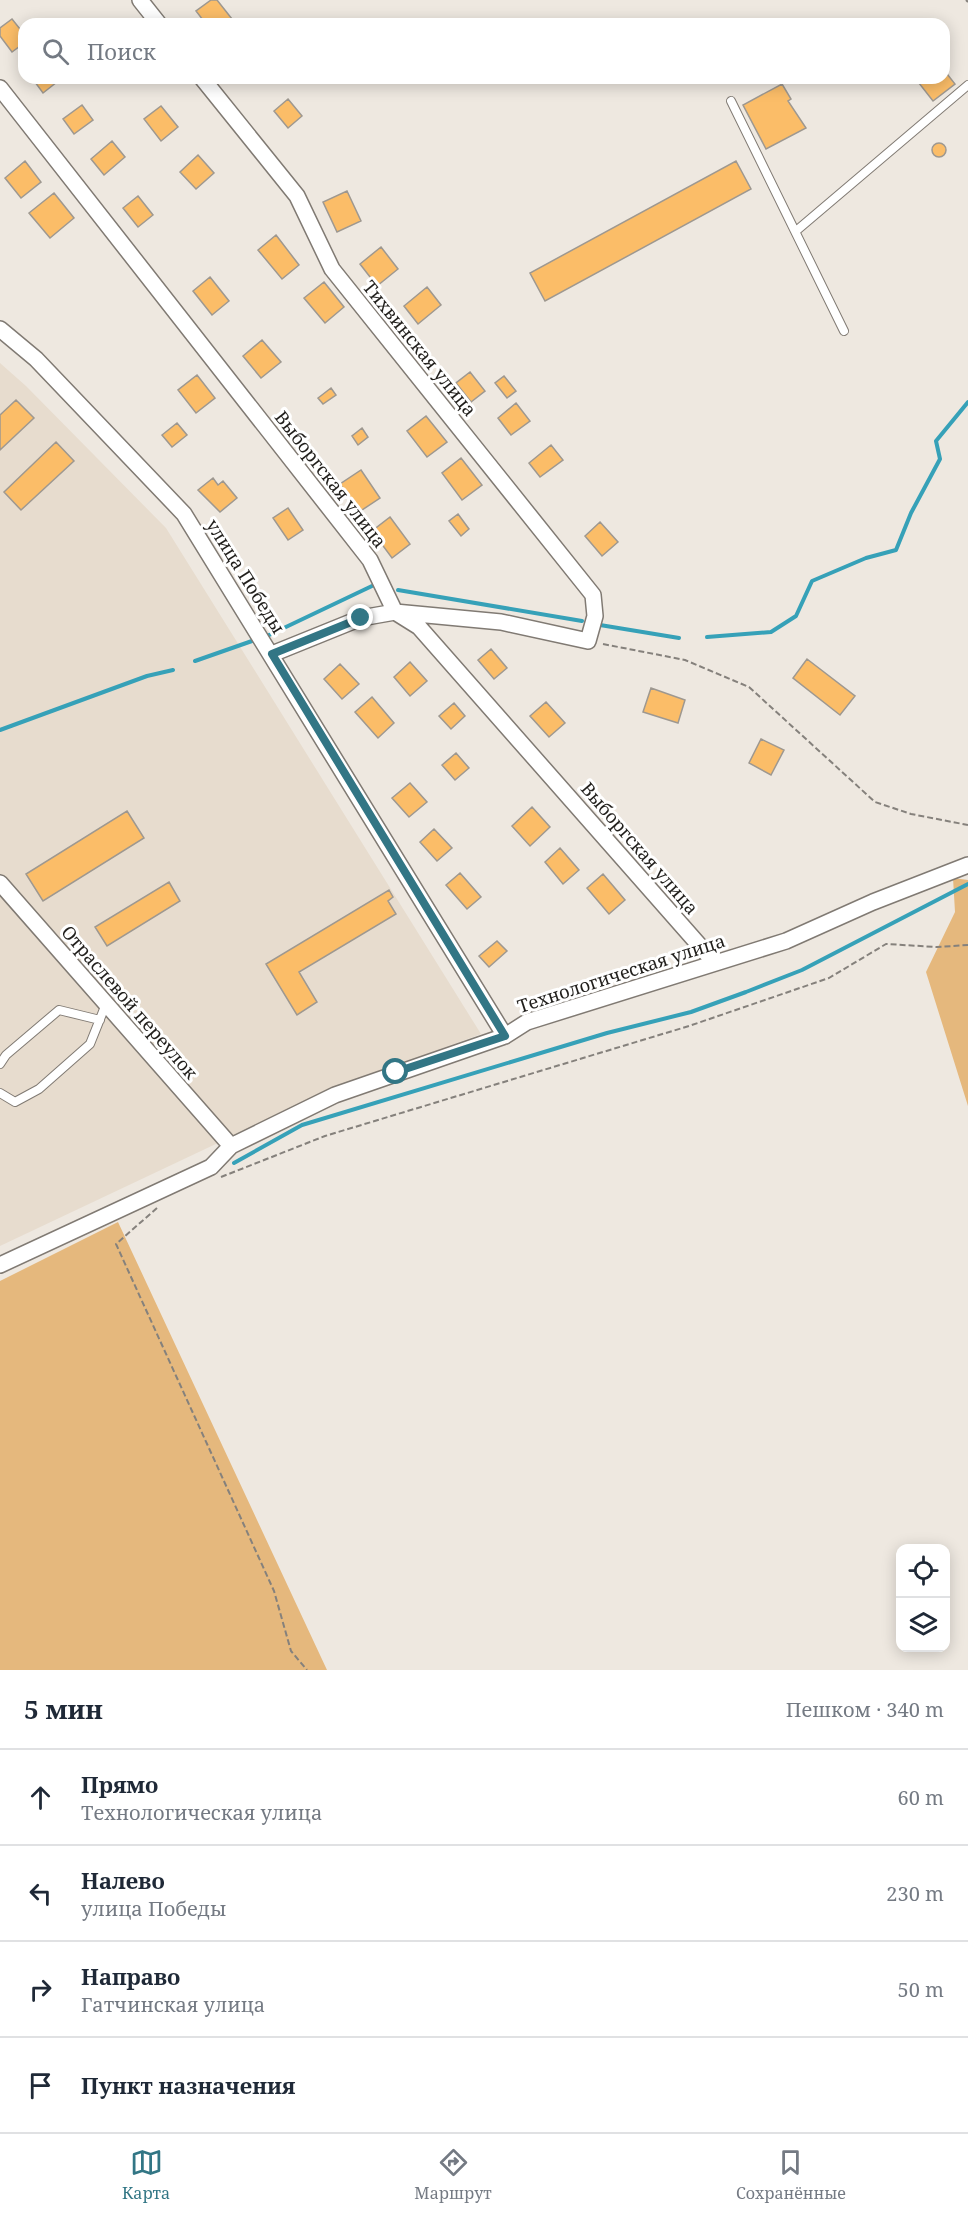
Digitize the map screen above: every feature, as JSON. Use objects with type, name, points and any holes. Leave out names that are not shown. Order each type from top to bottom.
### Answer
[{"type":"street","points":[[140,0],[154,18]]},
{"type":"street","name":"Тихвинская улица","points":[[207,84],[297,196],[332,269],[593,595],[596,616],[588,641]]},
{"type":"street","name":"Выборгская улица","points":[[0,88],[370,560],[395,612],[418,627],[714,962]]},
{"type":"street","name":"улица Победы","points":[[0,330],[36,359],[184,514],[505,1036]]},
{"type":"street","points":[[272,654],[361,618],[395,612],[501,622],[588,641]]},
{"type":"street","name":"Технологическая улица","points":[[0,1265],[211,1167],[231,1146],[334,1095],[505,1036],[527,1022],[786,941],[873,902],[968,865]]},
{"type":"street","name":"Отраслевой переулок","points":[[0,884],[231,1146]]},
{"type":"lane","points":[[796,231],[968,86]]},
{"type":"lane","points":[[731,101],[844,331]]},
{"type":"lane","points":[[0,1093],[15,1102],[39,1089],[90,1044],[106,1004]]},
{"type":"lane","points":[[0,1064],[6,1055],[59,1010],[100,1020]]},
{"type":"path","points":[[588,641],[685,660],[749,687],[875,802],[911,814],[968,825]]},
{"type":"path","points":[[217,1179],[325,1136],[688,1026],[818,981],[886,944],[938,947],[968,945]]},
{"type":"path","points":[[160,1205],[116,1244],[274,1591],[291,1652],[307,1670]]},
{"type":"shaded area","points":[[0,363],[26,386],[166,528],[481,1034],[330,1090],[0,1246]]},
{"type":"shaded area","points":[[953,878],[968,880],[968,1106],[926,972],[955,912]]},
{"type":"shaded area","points":[[118,1222],[327,1670],[0,1670],[0,1281]]},
{"type":"building","points":[[211,0],[217,0],[231,18],[201,18],[196,11]]},
{"type":"building","points":[[12,19],[18,26],[18,48],[12,52],[0,36],[0,28]]},
{"type":"building","points":[[950,78],[955,84],[933,101],[920,84],[950,84]]},
{"type":"building","points":[[36,84],[54,84],[43,93]]},
{"type":"building","points":[[782,84],[791,99],[788,101],[806,128],[766,149],[743,105]]},
{"type":"building","points":[[288,99],[302,116],[288,128],[274,111]]},
{"type":"building","points":[[82,105],[93,120],[74,134],[63,119]]},
{"type":"building","points":[[161,106],[178,127],[161,141],[144,119]]},
{"type":"building","points":[[112,141],[125,157],[104,175],[91,159]]},
{"type":"building","points":[[936,143],[942,143],[946,150],[942,157],[936,157],[932,153],[932,147]]},
{"type":"building","points":[[198,155],[214,173],[196,189],[180,172]]},
{"type":"building","points":[[25,161],[41,182],[21,198],[5,178]]},
{"type":"building","points":[[736,161],[751,189],[545,301],[530,273]]},
{"type":"building","points":[[347,191],[361,221],[337,232],[323,202]]},
{"type":"building","points":[[54,193],[74,218],[50,238],[29,213]]},
{"type":"building","points":[[138,196],[153,215],[138,227],[123,208]]},
{"type":"building","points":[[276,235],[299,265],[282,279],[258,250]]},
{"type":"building","points":[[381,247],[398,269],[377,286],[360,264]]},
{"type":"building","points":[[210,277],[229,301],[212,315],[193,291]]},
{"type":"building","points":[[324,282],[344,307],[325,323],[304,298]]},
{"type":"building","points":[[427,287],[441,305],[418,324],[404,306]]},
{"type":"building","points":[[262,340],[281,362],[261,378],[243,356]]},
{"type":"building","points":[[470,372],[485,391],[471,402],[456,383]]},
{"type":"building","points":[[197,375],[215,398],[196,413],[178,390]]},
{"type":"building","points":[[504,376],[516,391],[507,398],[495,383]]},
{"type":"building","points":[[331,388],[336,395],[323,404],[318,398]]},
{"type":"building","points":[[16,400],[34,418],[0,450],[0,415]]},
{"type":"building","points":[[516,403],[530,421],[511,435],[498,418]]},
{"type":"building","points":[[426,416],[447,442],[427,457],[407,431]]},
{"type":"building","points":[[177,423],[187,435],[172,447],[162,435]]},
{"type":"building","points":[[362,428],[368,437],[358,445],[352,436]]},
{"type":"building","points":[[56,442],[74,461],[21,510],[4,492]]},
{"type":"building","points":[[551,445],[563,460],[540,477],[529,463]]},
{"type":"building","points":[[461,458],[482,485],[462,500],[442,473]]},
{"type":"building","points":[[361,470],[380,498],[359,512],[340,484]]},
{"type":"building","points":[[213,478],[218,485],[223,481],[237,498],[220,512],[198,490]]},
{"type":"building","points":[[288,508],[303,530],[288,540],[273,518]]},
{"type":"building","points":[[458,514],[469,529],[461,536],[449,521]]},
{"type":"building","points":[[390,517],[410,544],[392,558],[372,531]]},
{"type":"building","points":[[600,522],[618,542],[602,556],[585,536]]},
{"type":"building","points":[[491,649],[507,668],[494,679],[478,660]]},
{"type":"building","points":[[807,659],[855,696],[840,715],[793,678]]},
{"type":"building","points":[[410,662],[427,681],[410,696],[394,677]]},
{"type":"building","points":[[340,664],[359,684],[342,699],[324,679]]},
{"type":"building","points":[[651,688],[685,700],[678,723],[643,712]]},
{"type":"building","points":[[372,697],[394,723],[378,738],[355,712]]},
{"type":"building","points":[[546,702],[565,723],[549,737],[530,716]]},
{"type":"building","points":[[454,703],[465,716],[451,729],[439,716]]},
{"type":"building","points":[[761,739],[784,750],[771,775],[749,763]]},
{"type":"building","points":[[456,753],[469,768],[455,780],[442,765]]},
{"type":"building","points":[[410,783],[427,802],[409,817],[392,798]]},
{"type":"building","points":[[532,807],[550,827],[530,846],[512,826]]},
{"type":"building","points":[[127,811],[144,838],[43,901],[26,874]]},
{"type":"building","points":[[434,829],[452,848],[437,861],[420,842]]},
{"type":"building","points":[[560,848],[579,870],[563,884],[545,862]]},
{"type":"building","points":[[460,873],[481,897],[467,909],[446,885]]},
{"type":"building","points":[[603,874],[625,900],[609,914],[587,888]]},
{"type":"building","points":[[169,882],[180,901],[107,946],[95,927]]},
{"type":"building","points":[[389,890],[393,897],[388,901],[396,914],[299,972],[317,1002],[297,1015],[266,964]]},
{"type":"building","points":[[497,941],[507,951],[489,967],[479,956]]},
{"type":"waterway","points":[[707,637],[771,632],[796,616],[812,581],[866,558],[896,550],[911,513],[940,459],[936,441],[968,402]]},
{"type":"waterway","points":[[267,636],[372,586]]},
{"type":"waterway","points":[[398,590],[582,621]]},
{"type":"waterway","points":[[600,625],[679,638]]},
{"type":"waterway","points":[[195,661],[252,641]]},
{"type":"waterway","points":[[0,730],[147,676],[173,670]]},
{"type":"waterway","points":[[234,1163],[302,1125],[607,1033],[691,1012],[746,992],[802,970],[968,884]]},
{"type":"route","points":[[361,618],[272,654],[505,1036],[396,1072]]}]
